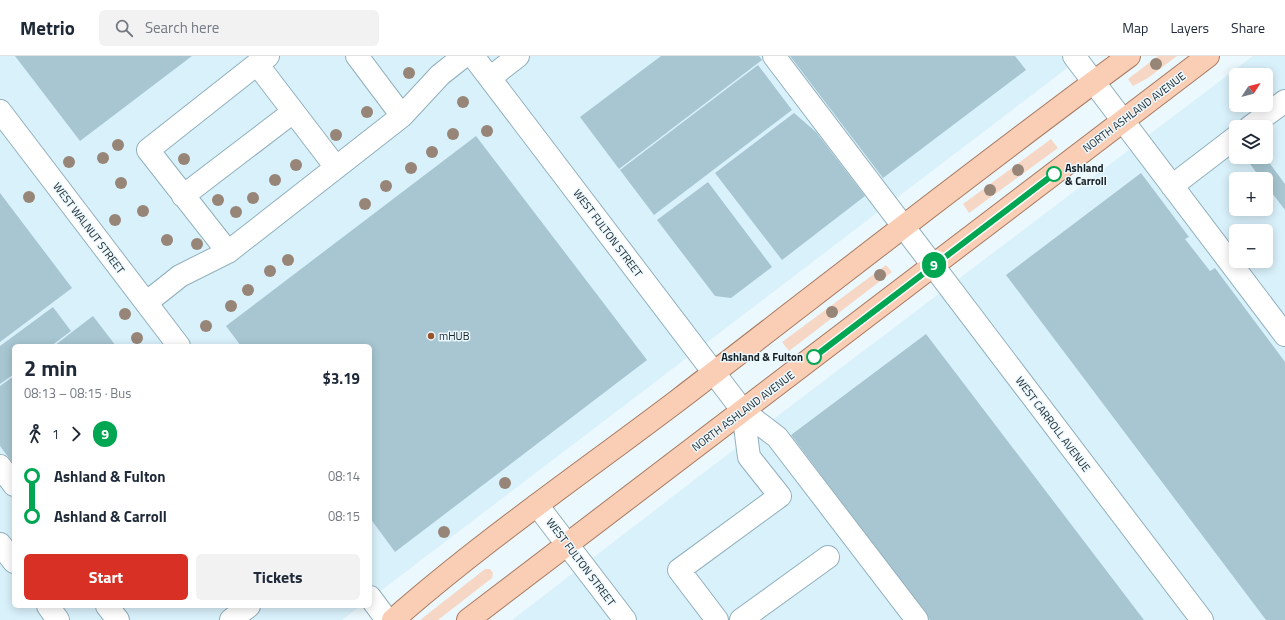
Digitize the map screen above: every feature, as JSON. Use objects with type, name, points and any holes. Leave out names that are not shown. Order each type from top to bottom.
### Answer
[{"type":"main road","points":[[393,620],[420,596],[537,504],[714,373],[1129,56]]},
{"type":"main road","name":"NORTH ASHLAND AVENUE","points":[[468,620],[1208,56]]},
{"type":"street","points":[[357,56],[402,116]]},
{"type":"street","points":[[146,302],[180,276],[228,252],[335,166],[402,116],[440,75],[464,56]]},
{"type":"street","name":"WEST FULTON STREET","points":[[473,56],[743,411]]},
{"type":"street","points":[[490,78],[518,56]]},
{"type":"street","name":"WEST CARROLL AVENUE","points":[[774,56],[1202,620]]},
{"type":"street","points":[[1074,56],[1285,335]]},
{"type":"street","points":[[228,252],[148,150],[263,60],[293,112],[335,166]]},
{"type":"street","points":[[1259,120],[1285,101]]},
{"type":"street","name":"WEST WALNUT STREET","points":[[0,111],[178,344]]},
{"type":"street","points":[[183,196],[293,112]]},
{"type":"street","points":[[1172,186],[1229,143]]},
{"type":"street","points":[[717,620],[679,570],[780,496],[749,457],[743,411]]},
{"type":"street","points":[[743,411],[777,437],[917,620]]},
{"type":"street","points":[[0,466],[12,482]]},
{"type":"street","name":"WEST FULTON STREET","points":[[537,504],[625,620]]},
{"type":"street","points":[[0,544],[12,559]]},
{"type":"street","points":[[741,620],[828,557]]},
{"type":"street","points":[[372,600],[387,620]]},
{"type":"street","points":[[49,608],[58,620]]},
{"type":"street","points":[[109,608],[118,620]]},
{"type":"street","points":[[231,620],[246,608]]},
{"type":"shaded area","points":[[0,56],[1083,56],[372,597],[372,344],[12,344],[12,608],[357,608],[342,620],[0,620]]},
{"type":"shaded area","points":[[1158,56],[1177,56],[1148,78],[1133,86],[1128,79]]},
{"type":"shaded area","points":[[1253,56],[1285,56],[1285,620],[512,620],[792,405],[1229,74],[1229,112],[1273,112],[1273,68],[1237,68]]},
{"type":"shaded area","points":[[1051,139],[1058,148],[969,213],[963,204]]},
{"type":"shaded area","points":[[886,265],[892,272],[789,351],[782,342]]},
{"type":"shaded area","points":[[485,569],[490,569],[493,573],[492,578],[438,620],[420,620]]},
{"type":"building","points":[[15,56],[192,56],[80,141]]},
{"type":"building","points":[[661,56],[759,56],[762,60],[619,169],[580,117]]},
{"type":"building","points":[[790,56],[1015,56],[1026,70],[883,178]]},
{"type":"building","points":[[758,65],[792,110],[654,215],[620,170]]},
{"type":"building","points":[[794,113],[816,132],[865,196],[782,260],[715,173]]},
{"type":"building","name":"mHUB","points":[[476,136],[647,360],[395,552],[372,521],[372,344],[240,344],[226,326]]},
{"type":"building","points":[[1250,164],[1270,164],[1285,184],[1285,210],[1273,194],[1273,172],[1256,172]]},
{"type":"building","points":[[1141,173],[1189,237],[1185,239],[1210,271],[1215,268],[1285,362],[1285,620],[1266,620],[1006,275]]},
{"type":"building","points":[[708,182],[772,267],[731,298],[715,296],[657,220]]},
{"type":"building","points":[[0,193],[72,288],[0,342]]},
{"type":"building","points":[[53,307],[71,331],[54,344],[12,344],[12,375],[0,384],[0,346]]},
{"type":"building","points":[[93,316],[114,344],[57,344]]},
{"type":"building","points":[[926,334],[1144,620],[930,620],[791,435]]},
{"type":"building","points":[[12,377],[12,462],[0,446],[0,386]]},
{"type":"bus line","name":"9","points":[[814,357],[1054,174]]},
{"type":"place","name":"Ashland & Carroll","points":[[1054,174]]},
{"type":"place","name":"mHUB","points":[[431,336]]},
{"type":"place","name":"Ashland & Fulton","points":[[814,357]]}]
